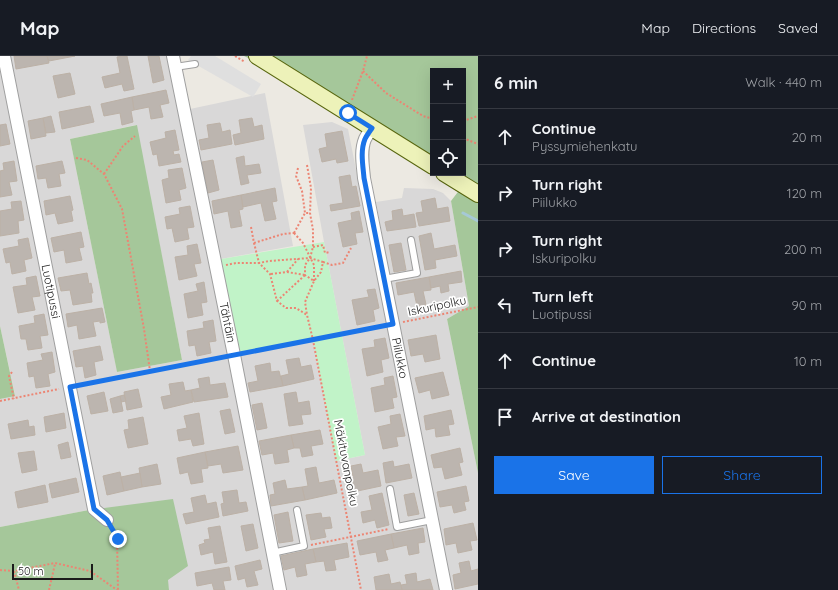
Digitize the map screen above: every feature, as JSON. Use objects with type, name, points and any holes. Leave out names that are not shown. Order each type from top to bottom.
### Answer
[{"type":"street","name":"Luotipussi","points":[[4,56],[94,509],[107,520]]},
{"type":"street","points":[[257,56],[430,164]]},
{"type":"street","name":"Tähtäin","points":[[174,61],[280,590]]},
{"type":"street","name":"Piilukko","points":[[372,128],[365,139],[363,150],[362,161],[364,178],[446,590]]},
{"type":"street","points":[[449,176],[478,194]]},
{"type":"lane","points":[[174,61],[195,64]]},
{"type":"lane","points":[[384,279],[417,273],[411,240]]},
{"type":"lane","points":[[390,489],[397,527],[432,520]]},
{"type":"lane","points":[[272,552],[304,546],[297,510]]},
{"type":"path","points":[[348,113],[367,56]]},
{"type":"path","points":[[363,71],[386,93],[423,116],[430,118]]},
{"type":"path","points":[[466,119],[478,116]]},
{"type":"path","points":[[104,174],[123,146],[136,136]]},
{"type":"path","points":[[466,139],[478,144]]},
{"type":"path","points":[[76,158],[87,160],[104,174],[122,210],[144,329],[150,371]]},
{"type":"path","points":[[277,302],[305,276],[305,265],[310,258],[313,247],[313,230],[310,213],[311,188],[307,165]]},
{"type":"path","points":[[254,243],[294,232],[306,213],[302,191],[296,176],[298,168]]},
{"type":"path","points":[[251,227],[260,263],[270,274],[277,302],[286,308],[296,308],[306,315]]},
{"type":"path","points":[[294,232],[303,243],[314,265],[314,282]]},
{"type":"path","points":[[313,247],[323,245],[325,253],[330,252]]},
{"type":"path","points":[[223,266],[236,263],[260,263],[310,258],[332,266],[343,263],[351,248]]},
{"type":"path","points":[[287,272],[298,259]]},
{"type":"path","points":[[306,315],[305,302],[314,282],[321,272],[323,262]]},
{"type":"path","points":[[270,274],[287,272],[305,276],[314,282]]},
{"type":"path","name":"Iskuripolku","points":[[0,401],[478,307]]},
{"type":"path","name":"Mäkituvanpolku","points":[[306,315],[313,340],[362,590]]},
{"type":"path","points":[[12,372],[9,376],[14,398]]},
{"type":"path","points":[[107,520],[118,539],[118,590]]},
{"type":"path","points":[[304,546],[397,527]]},
{"type":"path","points":[[0,570],[14,571],[55,563],[90,571],[118,590]]},
{"type":"path","points":[[49,590],[55,563]]},
{"type":"path","points":[[14,571],[19,590]]},
{"type":"shaded area","points":[[0,56],[169,56],[190,109],[265,93],[293,246],[215,260],[313,340],[337,461],[365,455],[303,125],[332,122],[348,129],[386,322],[398,319],[376,202],[402,198],[404,188],[433,189],[443,193],[451,201],[469,306],[447,319],[478,473],[478,590],[169,590],[167,580],[89,510],[0,527],[0,399],[15,395],[0,326]],"holes":[[[136,125],[182,360],[117,372],[70,139]]]},
{"type":"shaded area","points":[[191,56],[215,56],[261,84],[253,97],[188,60]]},
{"type":"green space","points":[[244,56],[478,56],[478,473],[447,319],[469,306],[451,201],[467,180],[461,176],[466,176],[466,68],[430,68],[430,157],[341,103]]},
{"type":"green space","points":[[137,125],[182,360],[117,372],[70,139]]},
{"type":"green space","points":[[324,242],[365,455],[336,461],[313,340],[237,354],[215,260]]},
{"type":"green space","points":[[0,326],[15,396],[0,399]]},
{"type":"green space","points":[[173,499],[188,566],[168,580],[169,590],[0,590],[0,527],[89,510]]},
{"type":"building","points":[[14,56],[47,56],[49,63],[16,69]]},
{"type":"building","points":[[47,56],[75,56],[49,61]]},
{"type":"building","points":[[127,56],[134,89],[124,91],[122,84],[105,88],[102,77],[120,73],[117,57]]},
{"type":"building","points":[[148,56],[159,56],[164,80],[153,83]]},
{"type":"building","points":[[70,73],[75,94],[58,98],[53,76]]},
{"type":"building","points":[[166,90],[169,103],[160,105],[163,117],[151,119],[149,107],[134,110],[132,97]]},
{"type":"building","points":[[132,97],[134,110],[131,111],[133,122],[122,125],[120,113],[104,116],[101,104]]},
{"type":"building","points":[[90,106],[94,122],[62,129],[59,112]]},
{"type":"building","points":[[51,116],[55,132],[46,133],[43,118]]},
{"type":"building","points":[[43,118],[46,136],[31,139],[28,121]]},
{"type":"building","points":[[252,118],[254,127],[262,125],[264,139],[235,145],[233,135],[241,133],[239,120]]},
{"type":"building","points":[[220,123],[222,132],[230,130],[232,144],[201,150],[199,140],[209,138],[207,125]]},
{"type":"building","points":[[6,124],[10,144],[0,146],[0,125]]},
{"type":"building","points":[[175,130],[179,150],[173,151],[174,155],[179,154],[181,162],[159,166],[157,154],[153,155],[150,142],[166,138],[165,132]]},
{"type":"building","points":[[342,131],[348,161],[337,163],[336,159],[322,162],[319,149],[327,147],[325,134]]},
{"type":"building","points":[[244,156],[245,166],[259,164],[261,173],[247,175],[249,183],[241,185],[236,158]]},
{"type":"building","points":[[213,160],[219,190],[208,193],[202,162]]},
{"type":"building","points":[[14,161],[17,181],[9,182],[12,195],[0,197],[0,171],[4,170],[3,163]]},
{"type":"building","points":[[62,161],[65,173],[59,174],[61,186],[48,188],[46,178],[38,179],[36,166]]},
{"type":"building","points":[[182,168],[186,188],[179,190],[181,200],[166,203],[162,180],[169,178],[168,170]]},
{"type":"building","points":[[350,175],[352,187],[356,186],[360,206],[331,211],[330,205],[343,203],[339,177]]},
{"type":"building","points":[[275,188],[277,201],[272,202],[276,219],[265,221],[261,203],[243,207],[241,195]]},
{"type":"building","points":[[241,195],[243,209],[239,210],[242,226],[231,228],[228,211],[214,214],[212,201]]},
{"type":"building","points":[[70,196],[73,210],[71,211],[73,221],[58,224],[55,213],[46,215],[44,201]]},
{"type":"building","points":[[435,198],[437,209],[448,207],[450,221],[419,226],[416,213],[423,212],[421,201]]},
{"type":"building","points":[[21,201],[24,220],[18,221],[19,233],[0,236],[0,211],[12,209],[11,202]]},
{"type":"building","points":[[190,206],[194,227],[187,228],[189,239],[175,242],[172,228],[167,229],[165,217],[180,214],[179,208]]},
{"type":"building","points":[[402,209],[403,216],[414,214],[416,227],[387,231],[385,222],[393,220],[392,211]]},
{"type":"building","points":[[359,211],[363,232],[355,233],[357,244],[343,247],[338,223],[352,220],[351,213]]},
{"type":"building","points":[[81,232],[84,247],[79,248],[82,260],[66,263],[64,250],[54,252],[51,238]]},
{"type":"building","points":[[431,233],[434,249],[455,245],[457,256],[435,260],[436,268],[425,270],[419,236]]},
{"type":"building","points":[[28,238],[32,258],[24,260],[26,271],[12,274],[10,262],[6,263],[3,249],[19,246],[18,240]]},
{"type":"building","points":[[401,243],[406,270],[394,272],[389,245]]},
{"type":"building","points":[[197,244],[201,263],[194,264],[197,276],[179,280],[175,257],[188,255],[187,246]]},
{"type":"building","points":[[461,271],[462,282],[448,284],[449,291],[441,293],[440,286],[431,288],[429,277]]},
{"type":"building","points":[[87,273],[89,284],[91,283],[93,293],[91,293],[92,302],[73,305],[70,290],[61,291],[58,278]]},
{"type":"building","points":[[36,276],[40,296],[32,297],[35,310],[18,313],[13,287],[27,285],[26,278]]},
{"type":"building","points":[[429,277],[431,290],[423,291],[427,309],[418,311],[414,292],[398,295],[396,283]]},
{"type":"building","points":[[204,282],[207,302],[201,303],[203,315],[188,318],[184,294],[198,291],[196,284]]},
{"type":"building","points":[[375,289],[379,308],[373,310],[375,321],[357,325],[352,300],[369,297],[367,290]]},
{"type":"building","points":[[102,308],[105,322],[93,322],[96,336],[79,339],[77,325],[68,327],[66,314]]},
{"type":"building","points":[[44,314],[48,335],[40,336],[42,348],[28,350],[26,339],[21,339],[19,326],[35,323],[34,316]]},
{"type":"building","points":[[213,320],[216,341],[209,342],[211,353],[197,356],[195,345],[189,346],[187,331],[204,328],[203,322]]},
{"type":"building","points":[[436,335],[440,359],[425,362],[423,354],[411,356],[408,340]]},
{"type":"building","points":[[385,338],[389,358],[381,360],[383,372],[367,376],[362,349],[375,347],[374,340]]},
{"type":"building","points":[[100,346],[103,360],[94,362],[96,375],[85,378],[83,366],[76,367],[73,351]]},
{"type":"building","points":[[52,352],[55,372],[48,374],[50,386],[36,388],[34,376],[29,377],[27,363],[43,360],[41,354]]},
{"type":"building","points":[[299,358],[301,367],[311,365],[314,379],[283,386],[281,376],[289,374],[286,360]]},
{"type":"building","points":[[270,363],[271,372],[279,371],[283,386],[250,392],[248,383],[258,381],[255,366]]},
{"type":"building","points":[[443,372],[449,395],[432,399],[430,390],[419,393],[415,378]]},
{"type":"building","points":[[393,376],[397,397],[392,398],[394,408],[375,412],[371,388],[385,385],[384,378]]},
{"type":"building","points":[[209,377],[210,385],[225,383],[228,397],[194,402],[191,390],[200,388],[198,379]]},
{"type":"building","points":[[183,382],[185,391],[191,390],[193,402],[164,409],[161,397],[171,395],[169,384]]},
{"type":"building","points":[[138,389],[142,407],[127,410],[124,392]]},
{"type":"building","points":[[104,392],[108,411],[91,414],[87,396]]},
{"type":"building","points":[[296,392],[298,403],[309,401],[311,414],[301,415],[303,424],[289,426],[284,394]]},
{"type":"building","points":[[124,395],[126,401],[121,402],[120,396]]},
{"type":"building","points":[[120,396],[123,411],[113,413],[110,399]]},
{"type":"building","points":[[262,403],[267,428],[257,430],[252,405]]},
{"type":"building","points":[[230,409],[235,432],[225,434],[220,411]]},
{"type":"building","points":[[451,410],[454,424],[448,425],[450,435],[436,437],[435,428],[426,430],[424,416]]},
{"type":"building","points":[[64,413],[66,428],[46,432],[44,417]]},
{"type":"building","points":[[199,413],[204,444],[193,446],[191,439],[179,441],[177,430],[187,428],[184,416]]},
{"type":"building","points":[[400,414],[405,436],[396,437],[398,446],[383,449],[378,427],[391,424],[390,416]]},
{"type":"building","points":[[143,417],[148,444],[128,448],[124,430],[129,429],[128,420]]},
{"type":"building","points":[[28,420],[29,427],[34,426],[35,435],[11,439],[8,424]]},
{"type":"building","points":[[320,430],[323,444],[311,446],[313,455],[302,457],[300,448],[294,448],[291,435]]},
{"type":"building","points":[[291,435],[294,448],[287,450],[289,462],[275,464],[273,453],[262,455],[259,441]]},
{"type":"building","points":[[68,442],[71,457],[61,459],[58,445]]},
{"type":"building","points":[[238,446],[243,470],[223,473],[221,464],[208,466],[205,452]]},
{"type":"building","points":[[460,448],[463,462],[459,463],[462,475],[445,479],[442,467],[434,468],[431,455]]},
{"type":"building","points":[[34,451],[37,470],[22,473],[18,453]]},
{"type":"building","points":[[205,452],[208,468],[201,469],[203,482],[191,484],[188,472],[180,474],[177,458]]},
{"type":"building","points":[[393,461],[394,467],[409,464],[412,478],[386,483],[383,463]]},
{"type":"building","points":[[157,464],[161,484],[142,487],[139,468]]},
{"type":"building","points":[[361,464],[363,473],[378,470],[381,486],[348,493],[345,478],[353,476],[351,466]]},
{"type":"building","points":[[316,467],[319,483],[334,480],[337,493],[305,500],[302,487],[308,486],[305,469]]},
{"type":"building","points":[[120,472],[124,491],[107,495],[103,476]]},
{"type":"building","points":[[140,473],[142,487],[124,491],[121,477]]},
{"type":"building","points":[[76,478],[79,492],[52,498],[49,484]]},
{"type":"building","points":[[285,480],[287,489],[302,487],[305,500],[271,506],[270,495],[275,494],[273,483]]},
{"type":"building","points":[[45,485],[48,502],[18,508],[15,492]]},
{"type":"building","points":[[466,486],[469,501],[464,502],[466,510],[454,513],[452,505],[440,507],[437,492]]},
{"type":"building","points":[[237,490],[239,503],[246,502],[248,511],[223,516],[221,504],[224,503],[222,492]]},
{"type":"building","points":[[382,493],[389,525],[377,528],[375,520],[363,523],[361,512],[372,510],[369,496]]},
{"type":"building","points":[[414,493],[419,514],[408,516],[404,495]]},
{"type":"building","points":[[205,495],[207,504],[216,502],[219,517],[186,524],[183,514],[194,512],[191,498]]},
{"type":"building","points":[[288,512],[293,541],[279,543],[274,515]]},
{"type":"building","points":[[321,513],[322,518],[330,517],[332,528],[324,529],[326,537],[311,540],[306,515]]},
{"type":"building","points":[[473,523],[477,540],[470,541],[472,550],[458,553],[456,543],[446,545],[444,529]]},
{"type":"building","points":[[253,524],[258,548],[246,551],[241,526]]},
{"type":"building","points":[[220,526],[227,562],[215,564],[213,552],[201,555],[199,545],[205,543],[204,540],[210,539],[208,528]]},
{"type":"building","points":[[423,528],[425,542],[418,543],[419,553],[409,555],[407,545],[394,548],[391,534]]},
{"type":"building","points":[[391,534],[394,548],[385,550],[388,560],[378,562],[376,552],[360,555],[357,541]]},
{"type":"building","points":[[347,543],[349,557],[334,560],[336,570],[326,571],[324,561],[316,562],[313,549]]},
{"type":"building","points":[[313,549],[316,562],[305,564],[307,575],[297,577],[295,567],[284,570],[281,556]]},
{"type":"building","points":[[260,560],[262,569],[254,571],[258,585],[247,587],[245,578],[238,580],[235,566]]},
{"type":"building","points":[[469,561],[471,571],[478,569],[478,584],[455,589],[453,575],[461,573],[459,563]]},
{"type":"building","points":[[229,567],[231,580],[223,581],[225,590],[214,590],[212,583],[197,586],[195,573]]},
{"type":"building","points":[[416,573],[417,582],[430,579],[433,590],[402,590],[401,585],[407,584],[405,575]]},
{"type":"building","points":[[389,574],[391,584],[400,582],[402,590],[376,590],[374,577]]},
{"type":"waterway","points":[[463,213],[478,221]]},
{"type":"route","points":[[118,539],[107,520],[94,509],[70,387],[393,324],[364,178],[362,161],[365,139],[372,128],[348,113]]}]
